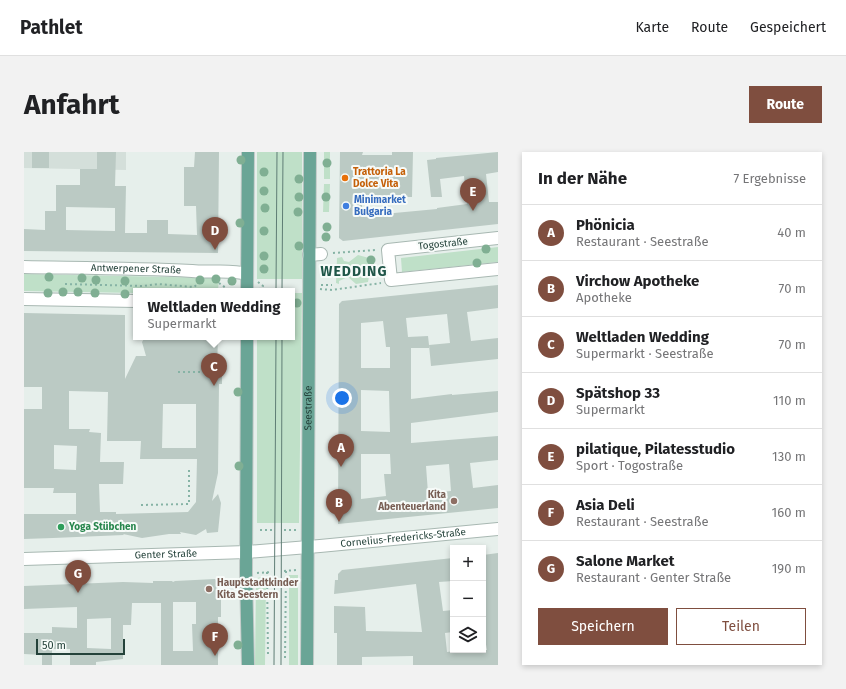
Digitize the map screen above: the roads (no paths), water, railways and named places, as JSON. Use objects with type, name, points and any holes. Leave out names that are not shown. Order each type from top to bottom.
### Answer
[{"type":"main road","points":[[247,288],[248,152]]},
{"type":"main road","name":"Seestraße","points":[[307,665],[310,286],[321,254],[310,152]]},
{"type":"main road","points":[[248,340],[248,665]]},
{"type":"street","name":"Togostraße","points":[[498,238],[388,250],[391,280],[498,269]]},
{"type":"street","name":"Antwerpener Straße","points":[[24,267],[153,269],[195,272],[237,271],[247,274]]},
{"type":"street","points":[[24,299],[133,301]]},
{"type":"street","name":"Cornelius-Fredericks-Straße","points":[[308,547],[498,529]]},
{"type":"street","name":"Genter Straße","points":[[24,559],[247,552],[308,547]]},
{"type":"tram line","points":[[276,288],[277,152]]},
{"type":"tram line","points":[[282,288],[283,152]]},
{"type":"tram line","points":[[274,665],[276,340]]},
{"type":"tram line","points":[[281,665],[282,340]]},
{"type":"place","name":"Trattoria La Dolce Vita","points":[[345,178]]},
{"type":"place","name":"Minimarket Bulgaria","points":[[346,206]]},
{"type":"place","name":"pilatique, Pilatesstudio","points":[[473,211]]},
{"type":"place","name":"Spätshop 33","points":[[215,250]]},
{"type":"place","name":"Weltladen Wedding","points":[[214,386]]},
{"type":"place","name":"Phönicia","points":[[341,467]]},
{"type":"place","name":"Kita Abenteuerland","points":[[454,501]]},
{"type":"place","name":"Virchow Apotheke","points":[[339,522]]},
{"type":"place","name":"Yoga Stübchen","points":[[61,527]]},
{"type":"place","name":"Hauptstadtkinder Kita Seestern","points":[[209,589]]},
{"type":"place","name":"Salone Market","points":[[78,593]]},
{"type":"place","name":"Asia Deli","points":[[215,656]]},
{"type":"district","name":"WEDDING","points":[[354,271]]}]
